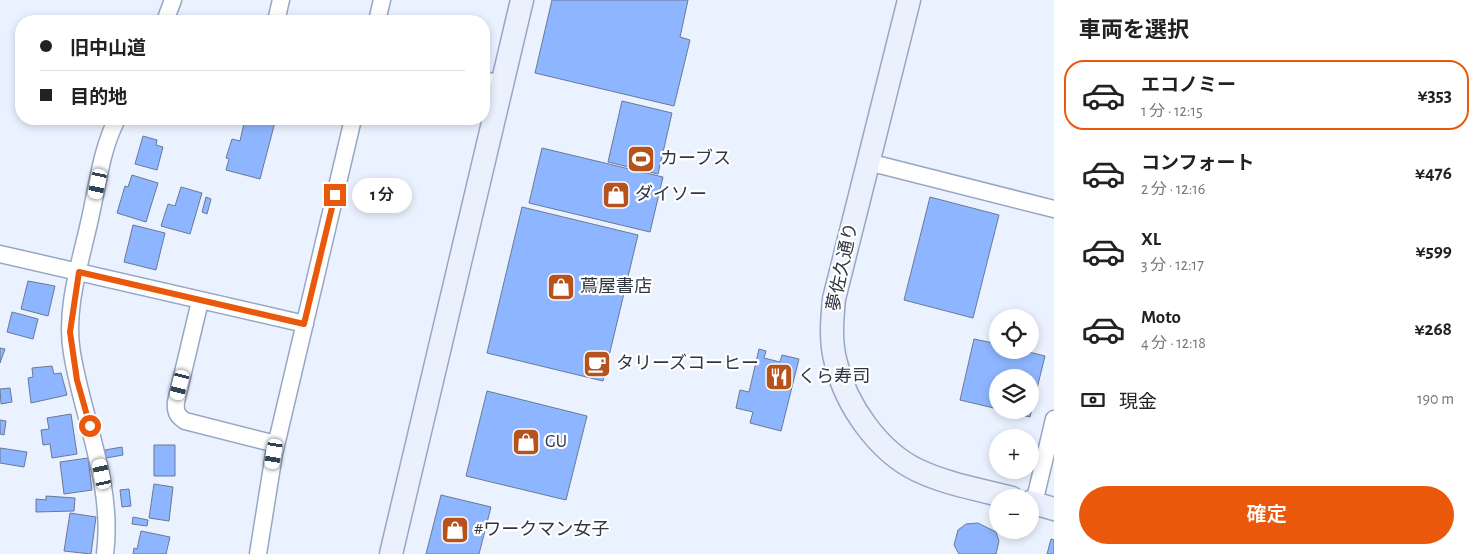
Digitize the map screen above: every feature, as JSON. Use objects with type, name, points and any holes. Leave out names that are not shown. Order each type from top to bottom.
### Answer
[{"type":"street","points":[[167,15],[173,0]]},
{"type":"street","points":[[277,15],[281,0]]},
{"type":"street","points":[[378,15],[382,0]]},
{"type":"street","points":[[490,96],[493,82],[522,0]]},
{"type":"street","name":"夢佐久通り","points":[[909,0],[834,299],[833,347],[836,365],[857,412],[879,441],[898,459],[918,471],[989,492]]},
{"type":"street","points":[[105,554],[107,534],[102,474],[77,380],[70,332],[79,272],[105,150],[115,125]]},
{"type":"street","points":[[258,554],[276,444],[348,125]]},
{"type":"street","points":[[391,554],[484,125]]},
{"type":"street","points":[[868,162],[1054,209]]},
{"type":"street","points":[[0,254],[304,324]]},
{"type":"street","points":[[200,301],[176,402],[178,417],[185,421],[276,444]]},
{"type":"street","points":[[1036,489],[1054,419]]},
{"type":"building","points":[[552,0],[688,0],[680,37],[690,40],[674,106],[535,73]]},
{"type":"building","points":[[622,101],[672,113],[658,174],[608,162]]},
{"type":"building","points":[[244,125],[274,125],[260,179],[226,170],[229,159],[226,158],[232,139],[240,141]]},
{"type":"building","points":[[143,136],[157,140],[156,145],[163,147],[157,170],[135,164]]},
{"type":"building","points":[[542,148],[663,177],[650,232],[529,203]]},
{"type":"building","points":[[132,175],[158,183],[146,222],[117,213],[125,186],[128,187]]},
{"type":"building","points":[[181,187],[202,193],[190,234],[161,226],[168,204],[175,206]]},
{"type":"building","points":[[206,197],[211,199],[207,214],[202,212]]},
{"type":"building","points":[[930,197],[999,215],[973,318],[904,300]]},
{"type":"building","points":[[522,207],[638,235],[603,381],[487,353]]},
{"type":"building","points":[[133,225],[165,233],[156,270],[124,262]]},
{"type":"building","points":[[28,281],[55,286],[48,316],[21,309]]},
{"type":"building","points":[[12,312],[38,319],[33,339],[7,332]]},
{"type":"building","points":[[974,339],[989,342],[989,359],[1039,359],[1039,354],[1045,356],[1039,380],[1039,369],[989,369],[989,407],[960,400]]},
{"type":"building","points":[[0,348],[5,349],[0,363]]},
{"type":"building","points":[[759,349],[766,351],[764,358],[780,362],[782,355],[799,359],[781,431],[750,423],[753,412],[736,408],[740,390],[749,392]]},
{"type":"building","points":[[52,366],[54,374],[61,373],[67,395],[31,403],[28,378],[33,377],[32,368]]},
{"type":"building","points":[[10,388],[12,402],[1,404],[0,389]]},
{"type":"building","points":[[487,391],[587,416],[566,500],[466,476]]},
{"type":"building","points":[[71,414],[77,454],[52,458],[50,444],[43,445],[41,430],[49,429],[47,418]]},
{"type":"building","points":[[0,420],[6,421],[4,435],[0,434]]},
{"type":"building","points":[[154,445],[175,445],[175,476],[154,476]]},
{"type":"building","points":[[122,447],[123,455],[106,458],[105,450]]},
{"type":"building","points":[[0,448],[27,452],[24,467],[0,463]]},
{"type":"building","points":[[88,458],[92,490],[64,494],[60,462]]},
{"type":"building","points":[[154,484],[173,487],[169,521],[149,518]]},
{"type":"building","points":[[129,489],[131,506],[122,507],[120,490]]},
{"type":"building","points":[[441,495],[491,507],[479,554],[426,554]]},
{"type":"building","points":[[46,496],[75,498],[74,511],[36,512],[36,499],[46,500]]},
{"type":"building","points":[[70,513],[96,517],[91,554],[64,551]]},
{"type":"building","points":[[133,517],[148,520],[147,526],[132,524]]},
{"type":"building","points":[[978,523],[989,528],[989,539],[998,539],[999,541],[996,554],[959,554],[954,545],[958,530],[966,524]]},
{"type":"building","points":[[141,531],[170,537],[166,554],[133,554],[134,548],[137,549]]},
{"type":"building","points":[[1051,539],[1054,540],[1054,554],[1047,554]]},
{"type":"place","name":"カーブス","points":[[641,159]]},
{"type":"place","name":"ダイソー","points":[[616,195]]},
{"type":"place","name":"蔦屋書店","points":[[561,287]]},
{"type":"place","name":"タリーズコーヒー","points":[[597,364]]},
{"type":"place","name":"くら寿司","points":[[779,377]]},
{"type":"place","name":"GU","points":[[526,442]]},
{"type":"place","name":"#ワークマン女子","points":[[455,530]]},
{"type":"route","points":[[90,426],[77,380],[70,332],[70,316],[79,272],[304,324],[335,195]]}]
